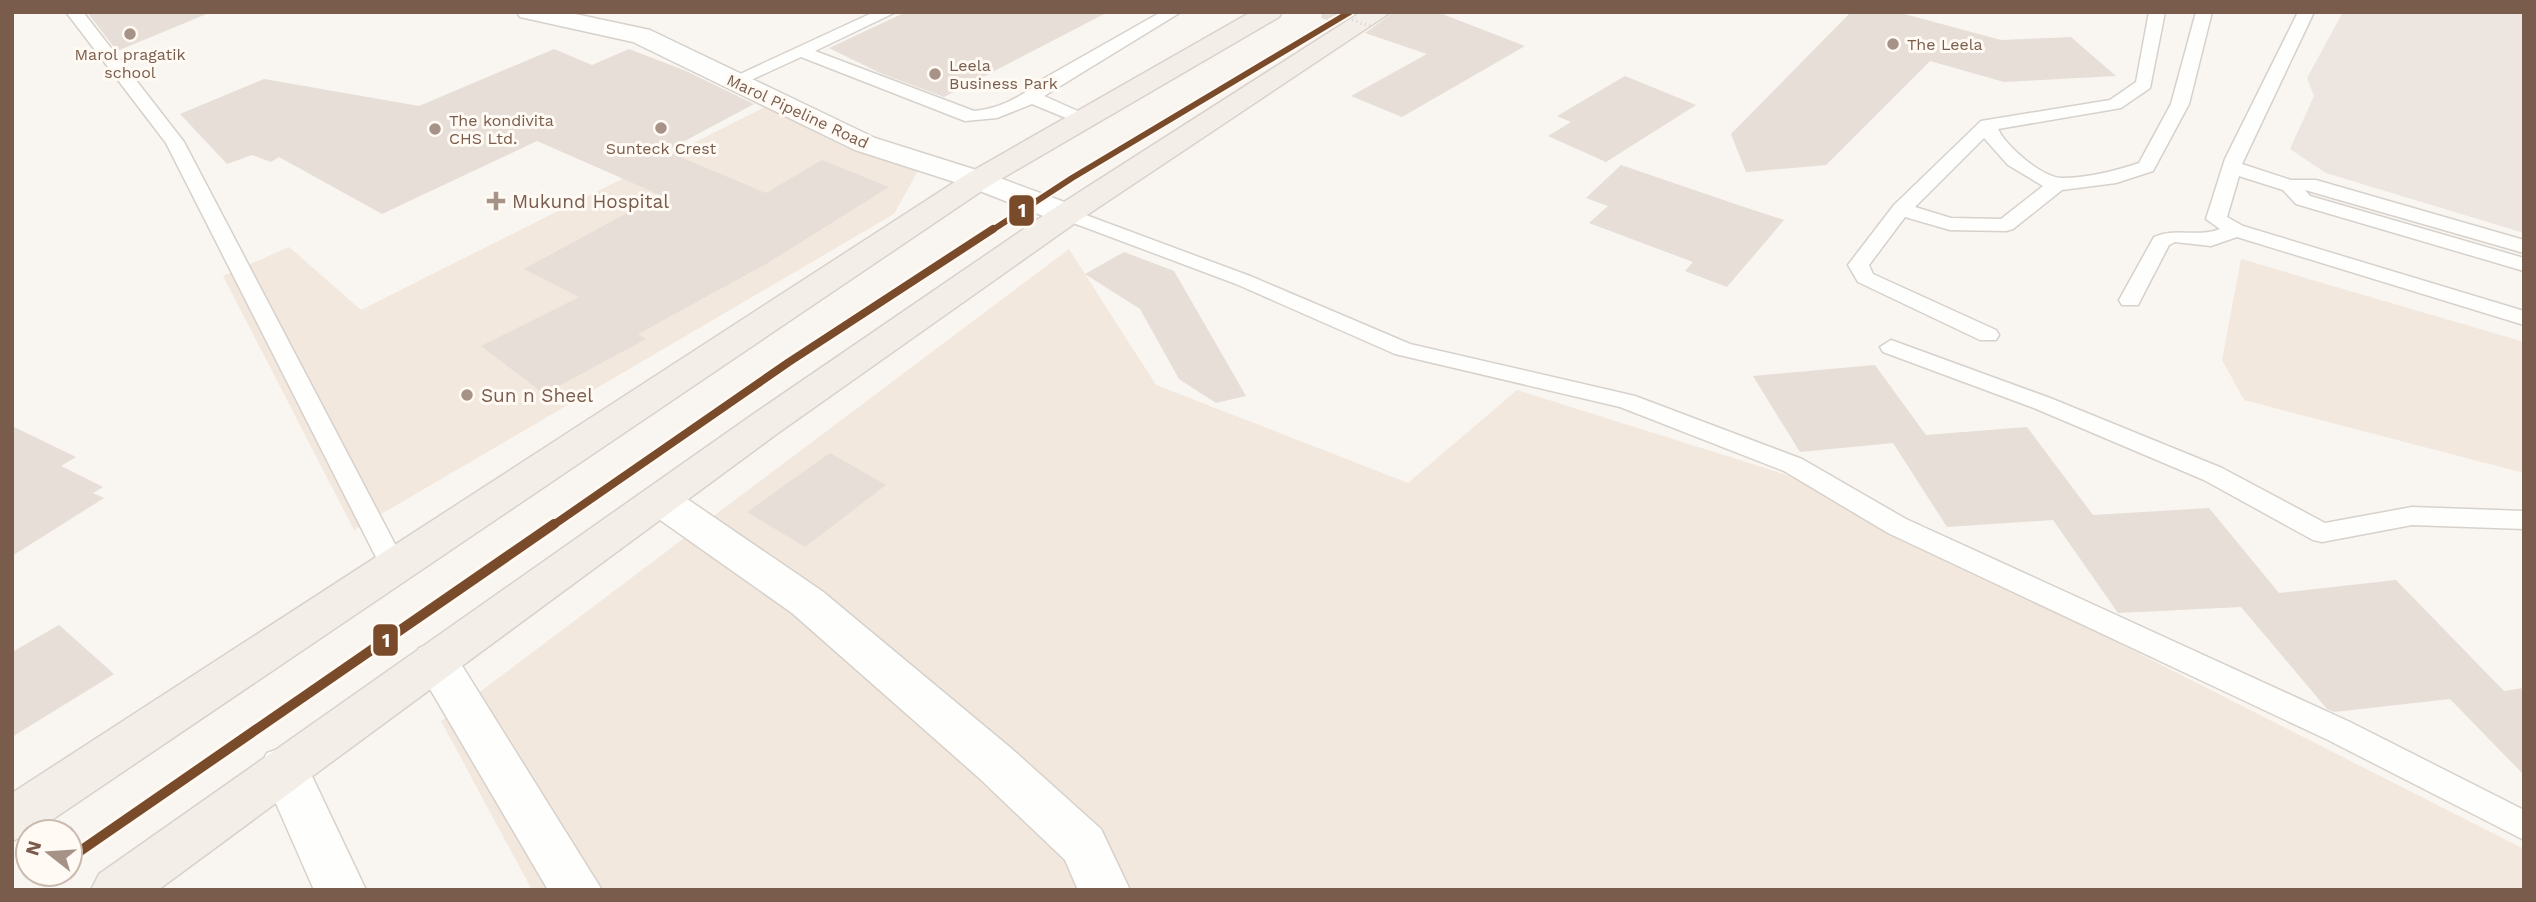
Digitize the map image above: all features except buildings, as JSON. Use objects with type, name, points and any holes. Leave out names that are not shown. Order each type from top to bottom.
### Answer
[{"type":"main road","points":[[12,820],[978,180],[1270,12]]},
{"type":"main road","points":[[117,890],[284,767],[1067,214],[1375,20]]},
{"type":"street","name":"Marol Pipeline Road","points":[[529,12],[641,36],[865,144],[978,180],[1067,214]]},
{"type":"street","points":[[660,500],[807,602],[995,763],[1083,845],[1104,890]]},
{"type":"street","points":[[435,660],[576,890]]},
{"type":"street","points":[[284,767],[340,890]]},
{"type":"lane","points":[[74,12],[175,142],[394,567]]},
{"type":"lane","points":[[734,81],[888,12]]},
{"type":"lane","points":[[802,52],[965,116],[978,118],[1031,97],[1049,83],[1173,12]]},
{"type":"lane","points":[[1988,335],[1865,278],[1858,265],[1901,209],[1987,125],[2115,104],[2144,84],[2157,12]]},
{"type":"lane","points":[[1901,209],[1950,224],[2006,225],[2056,185],[2116,177],[2146,167],[2180,104],[2204,12]]},
{"type":"lane","points":[[2306,12],[2231,167],[2216,219],[2235,230],[2524,318]]},
{"type":"lane","points":[[1031,97],[1083,120]]},
{"type":"lane","points":[[1987,125],[1993,143],[2024,167],[2056,185]]},
{"type":"lane","points":[[2231,167],[2290,186],[2309,184],[2524,247]]},
{"type":"lane","points":[[2290,186],[2303,200],[2524,265]]},
{"type":"lane","points":[[1067,214],[1243,280],[1403,349],[1627,401],[1793,465],[1897,526],[2339,731],[2524,826]]},
{"type":"lane","points":[[2130,300],[2161,241],[2172,236],[2211,240],[2235,230]]},
{"type":"lane","points":[[1891,347],[2042,403],[2213,474],[2322,533],[2412,516],[2524,520]]},
{"type":"path","points":[[1331,12],[1375,20]]},
{"type":"shaded area","points":[[2343,12],[2524,12],[2524,233],[2326,173],[2290,149],[2314,96],[2307,78]]},
{"type":"shaded area","points":[[769,105],[919,169],[894,214],[354,530],[223,276],[289,247],[361,310]]},
{"type":"shaded area","points":[[1069,249],[1156,385],[1408,483],[1517,390],[1787,475],[2524,849],[2524,890],[532,890],[441,721]]},
{"type":"shaded area","points":[[2241,259],[2524,342],[2524,473],[2244,400],[2222,360]]},
{"type":"transit line","name":"1","points":[[84,848],[789,362],[1072,178],[1350,12]]},
{"type":"place","name":"Marol pragatik school","points":[[130,34]]},
{"type":"place","name":"The Leela","points":[[1893,44]]},
{"type":"place","name":"Leela Business Park","points":[[935,74]]},
{"type":"place","name":"Sunteck Crest","points":[[661,128]]},
{"type":"place","name":"The kondivita CHS Ltd.","points":[[435,129]]},
{"type":"place","name":"Mukund Hospital","points":[[496,201]]},
{"type":"place","name":"Sun n Sheel","points":[[467,395]]}]
